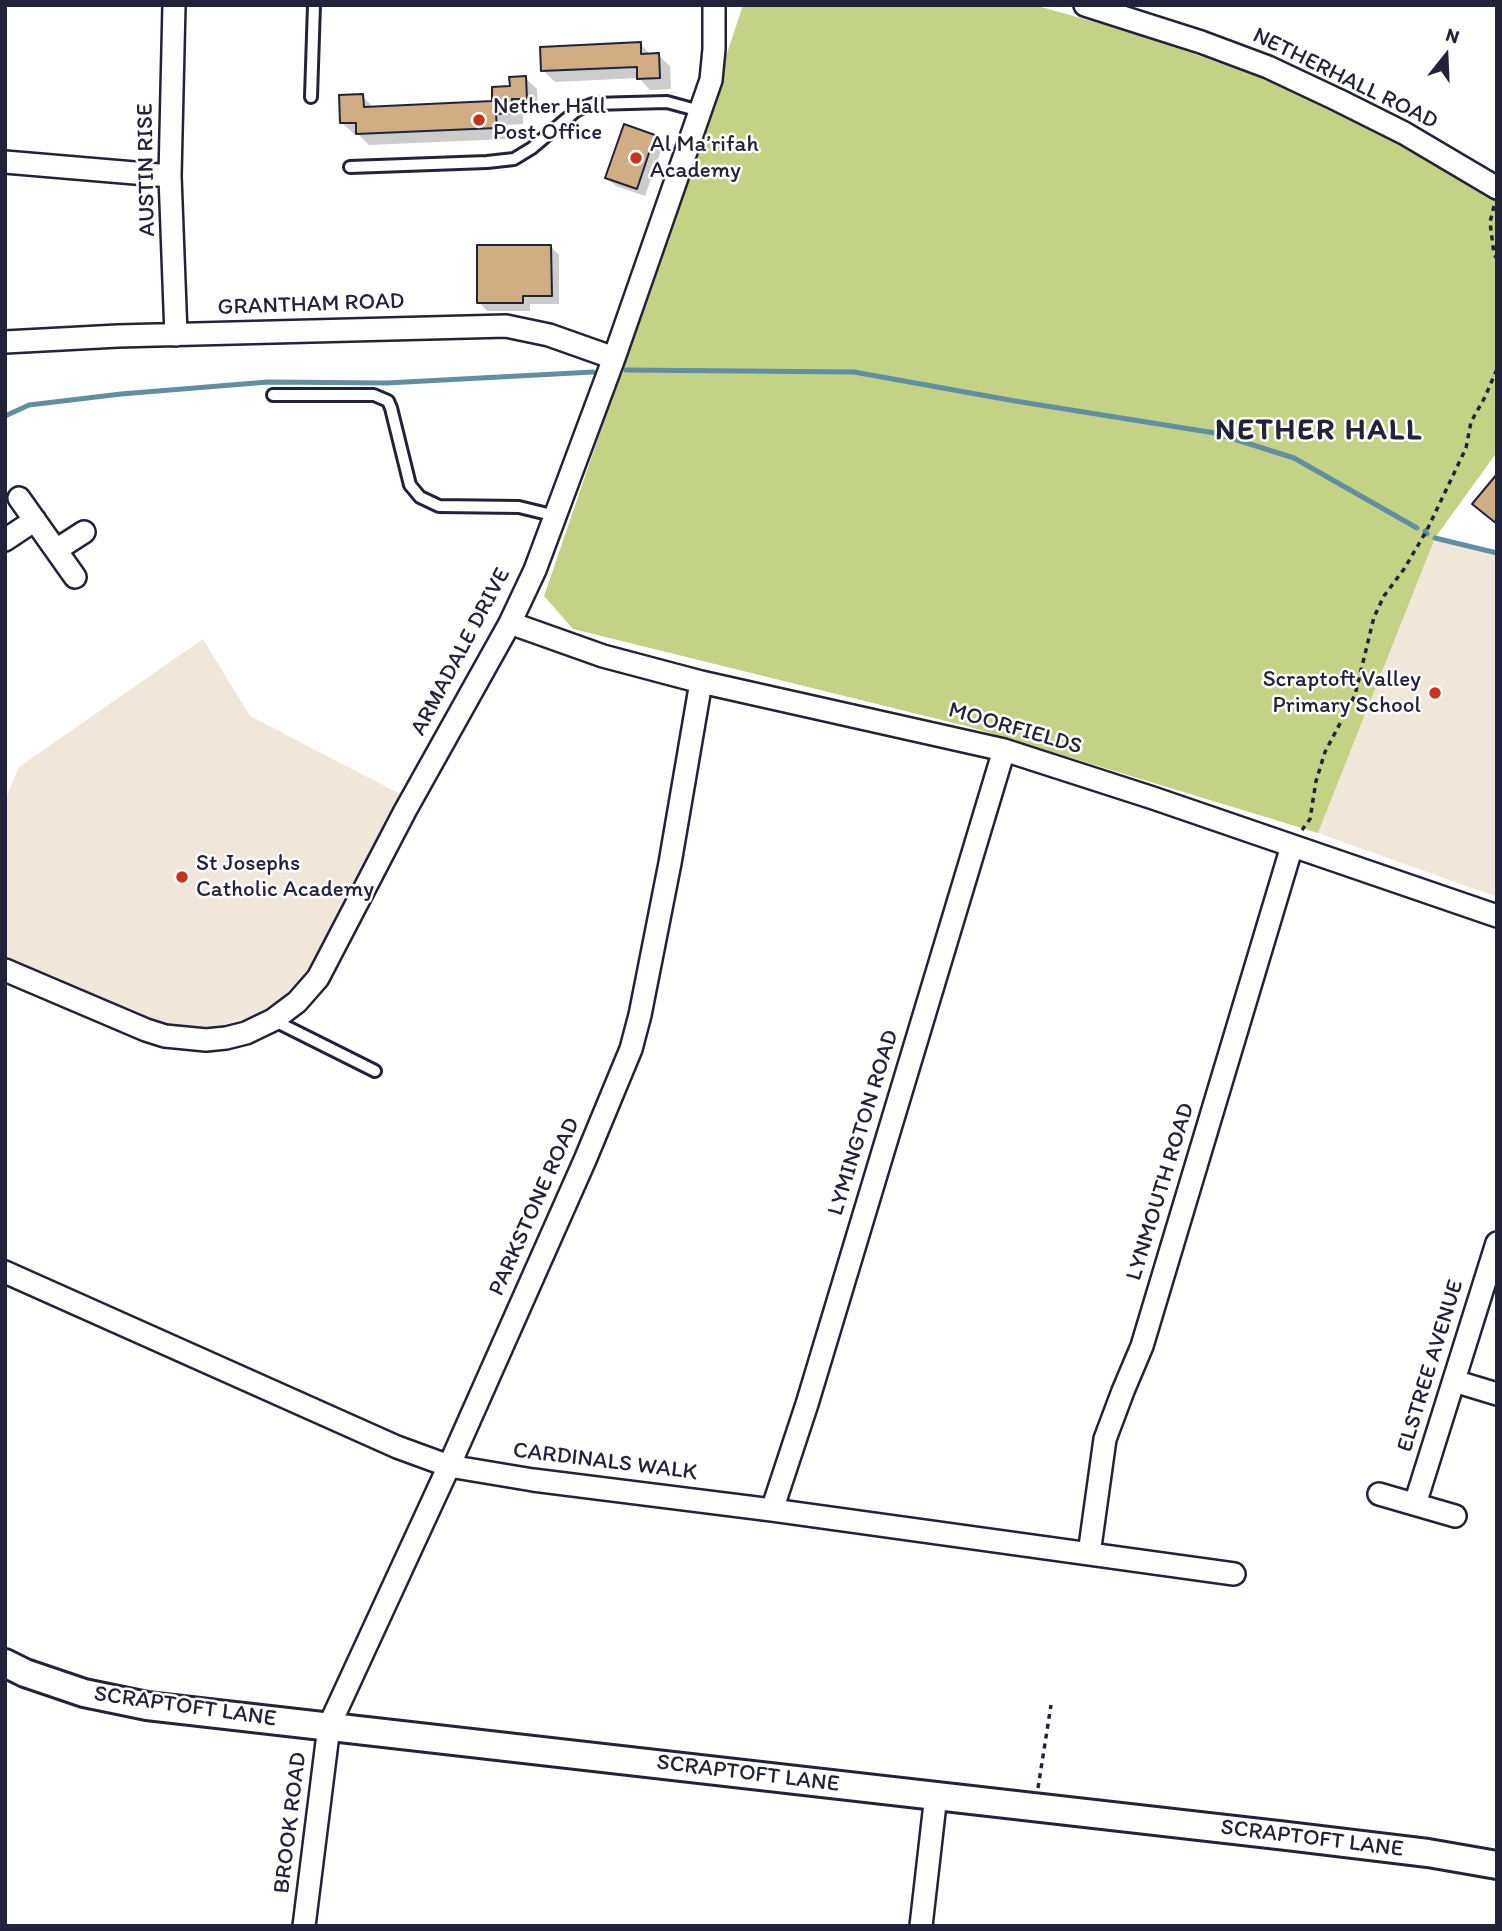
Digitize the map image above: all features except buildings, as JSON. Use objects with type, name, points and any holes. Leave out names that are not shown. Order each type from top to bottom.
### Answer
[{"type":"street","name":"AUSTIN RISE","points":[[174,5],[170,176],[176,335]]},
{"type":"street","name":"ARMADALE DRIVE","points":[[5,970],[146,1030],[195,1040],[226,1038],[273,1020],[298,1002],[318,978],[405,811],[510,623],[535,570],[614,358],[711,80],[715,49],[714,5]]},
{"type":"street","name":"NETHERHALL ROAD","points":[[1085,5],[1201,42],[1268,67],[1404,134],[1496,196]]},
{"type":"street","points":[[5,162],[170,176]]},
{"type":"street","name":"GRANTHAM ROAD","points":[[5,342],[506,326],[550,335],[614,358]]},
{"type":"street","points":[[19,498],[75,577]]},
{"type":"street","points":[[5,540],[35,520]]},
{"type":"street","points":[[56,550],[84,532]]},
{"type":"street","name":"MOORFIELDS","points":[[510,623],[603,656],[701,682],[1004,750],[1497,916]]},
{"type":"street","name":"PARKSTONE ROAD","points":[[329,1726],[449,1466],[631,1049],[670,863],[701,682]]},
{"type":"street","name":"LYMINGTON ROAD","points":[[772,1510],[811,1391],[1004,750]]},
{"type":"street","name":"LYNMOUTH ROAD","points":[[1088,1554],[1105,1439],[1142,1346],[1292,846]]},
{"type":"street","name":"ELSTREE AVENUE","points":[[1415,1504],[1497,1243]]},
{"type":"street","name":"CARDINALS WALK","points":[[5,1272],[397,1447],[449,1466],[533,1480],[1234,1574]]},
{"type":"street","points":[[1454,1381],[1497,1394]]},
{"type":"street","points":[[1380,1493],[1455,1516]]},
{"type":"street","name":"SCRAPTOFT LANE","points":[[5,1663],[84,1693],[147,1706],[936,1795],[1428,1853],[1497,1865]]},
{"type":"street","name":"BROOK ROAD","points":[[304,1926],[329,1726]]},
{"type":"street","points":[[920,1926],[936,1795]]},
{"type":"lane","points":[[311,97],[314,5]]},
{"type":"lane","points":[[351,167],[514,159],[532,148],[577,110],[593,104],[667,102],[700,111]]},
{"type":"lane","points":[[274,396],[381,398],[388,401],[391,408],[410,485],[420,497],[439,506],[519,507],[556,516]]},
{"type":"lane","points":[[273,1020],[375,1071]]},
{"type":"path","points":[[1496,196],[1490,222],[1497,259]]},
{"type":"path","points":[[1292,846],[1310,819],[1316,781],[1325,752],[1355,695],[1374,617],[1384,596],[1427,530],[1466,448],[1471,422],[1497,369]]},
{"type":"path","points":[[1035,1807],[1051,1705]]},
{"type":"shaded area","name":"Scraptoft Valley Primary School","points":[[1435,538],[1497,553],[1497,897],[1318,833]]},
{"type":"shaded area","name":"St Josephs Catholic Academy","points":[[203,639],[250,716],[402,795],[309,970],[297,985],[284,997],[252,1017],[217,1027],[198,1028],[162,1023],[5,959],[5,800],[19,767]]},
{"type":"green space","points":[[743,5],[1034,5],[1134,33],[1257,76],[1356,120],[1497,201],[1497,452],[1435,538],[1318,833],[970,727],[573,629],[544,596]]},
{"type":"waterway","points":[[626,370],[854,372],[1215,433],[1294,458],[1417,528]]},
{"type":"waterway","points":[[5,416],[29,405],[121,394],[268,382],[387,383],[593,372]]},
{"type":"waterway","points":[[1435,538],[1497,553]]},
{"type":"place","name":"Nether Hall Post Office","points":[[479,120]]},
{"type":"place","name":"Al Ma’rifah Academy","points":[[636,158]]},
{"type":"place","name":"Scraptoft Valley Primary School","points":[[1435,693]]},
{"type":"place","name":"St Josephs Catholic Academy","points":[[182,877]]},
{"type":"district","name":"NETHER HALL","points":[[1319,431]]}]
